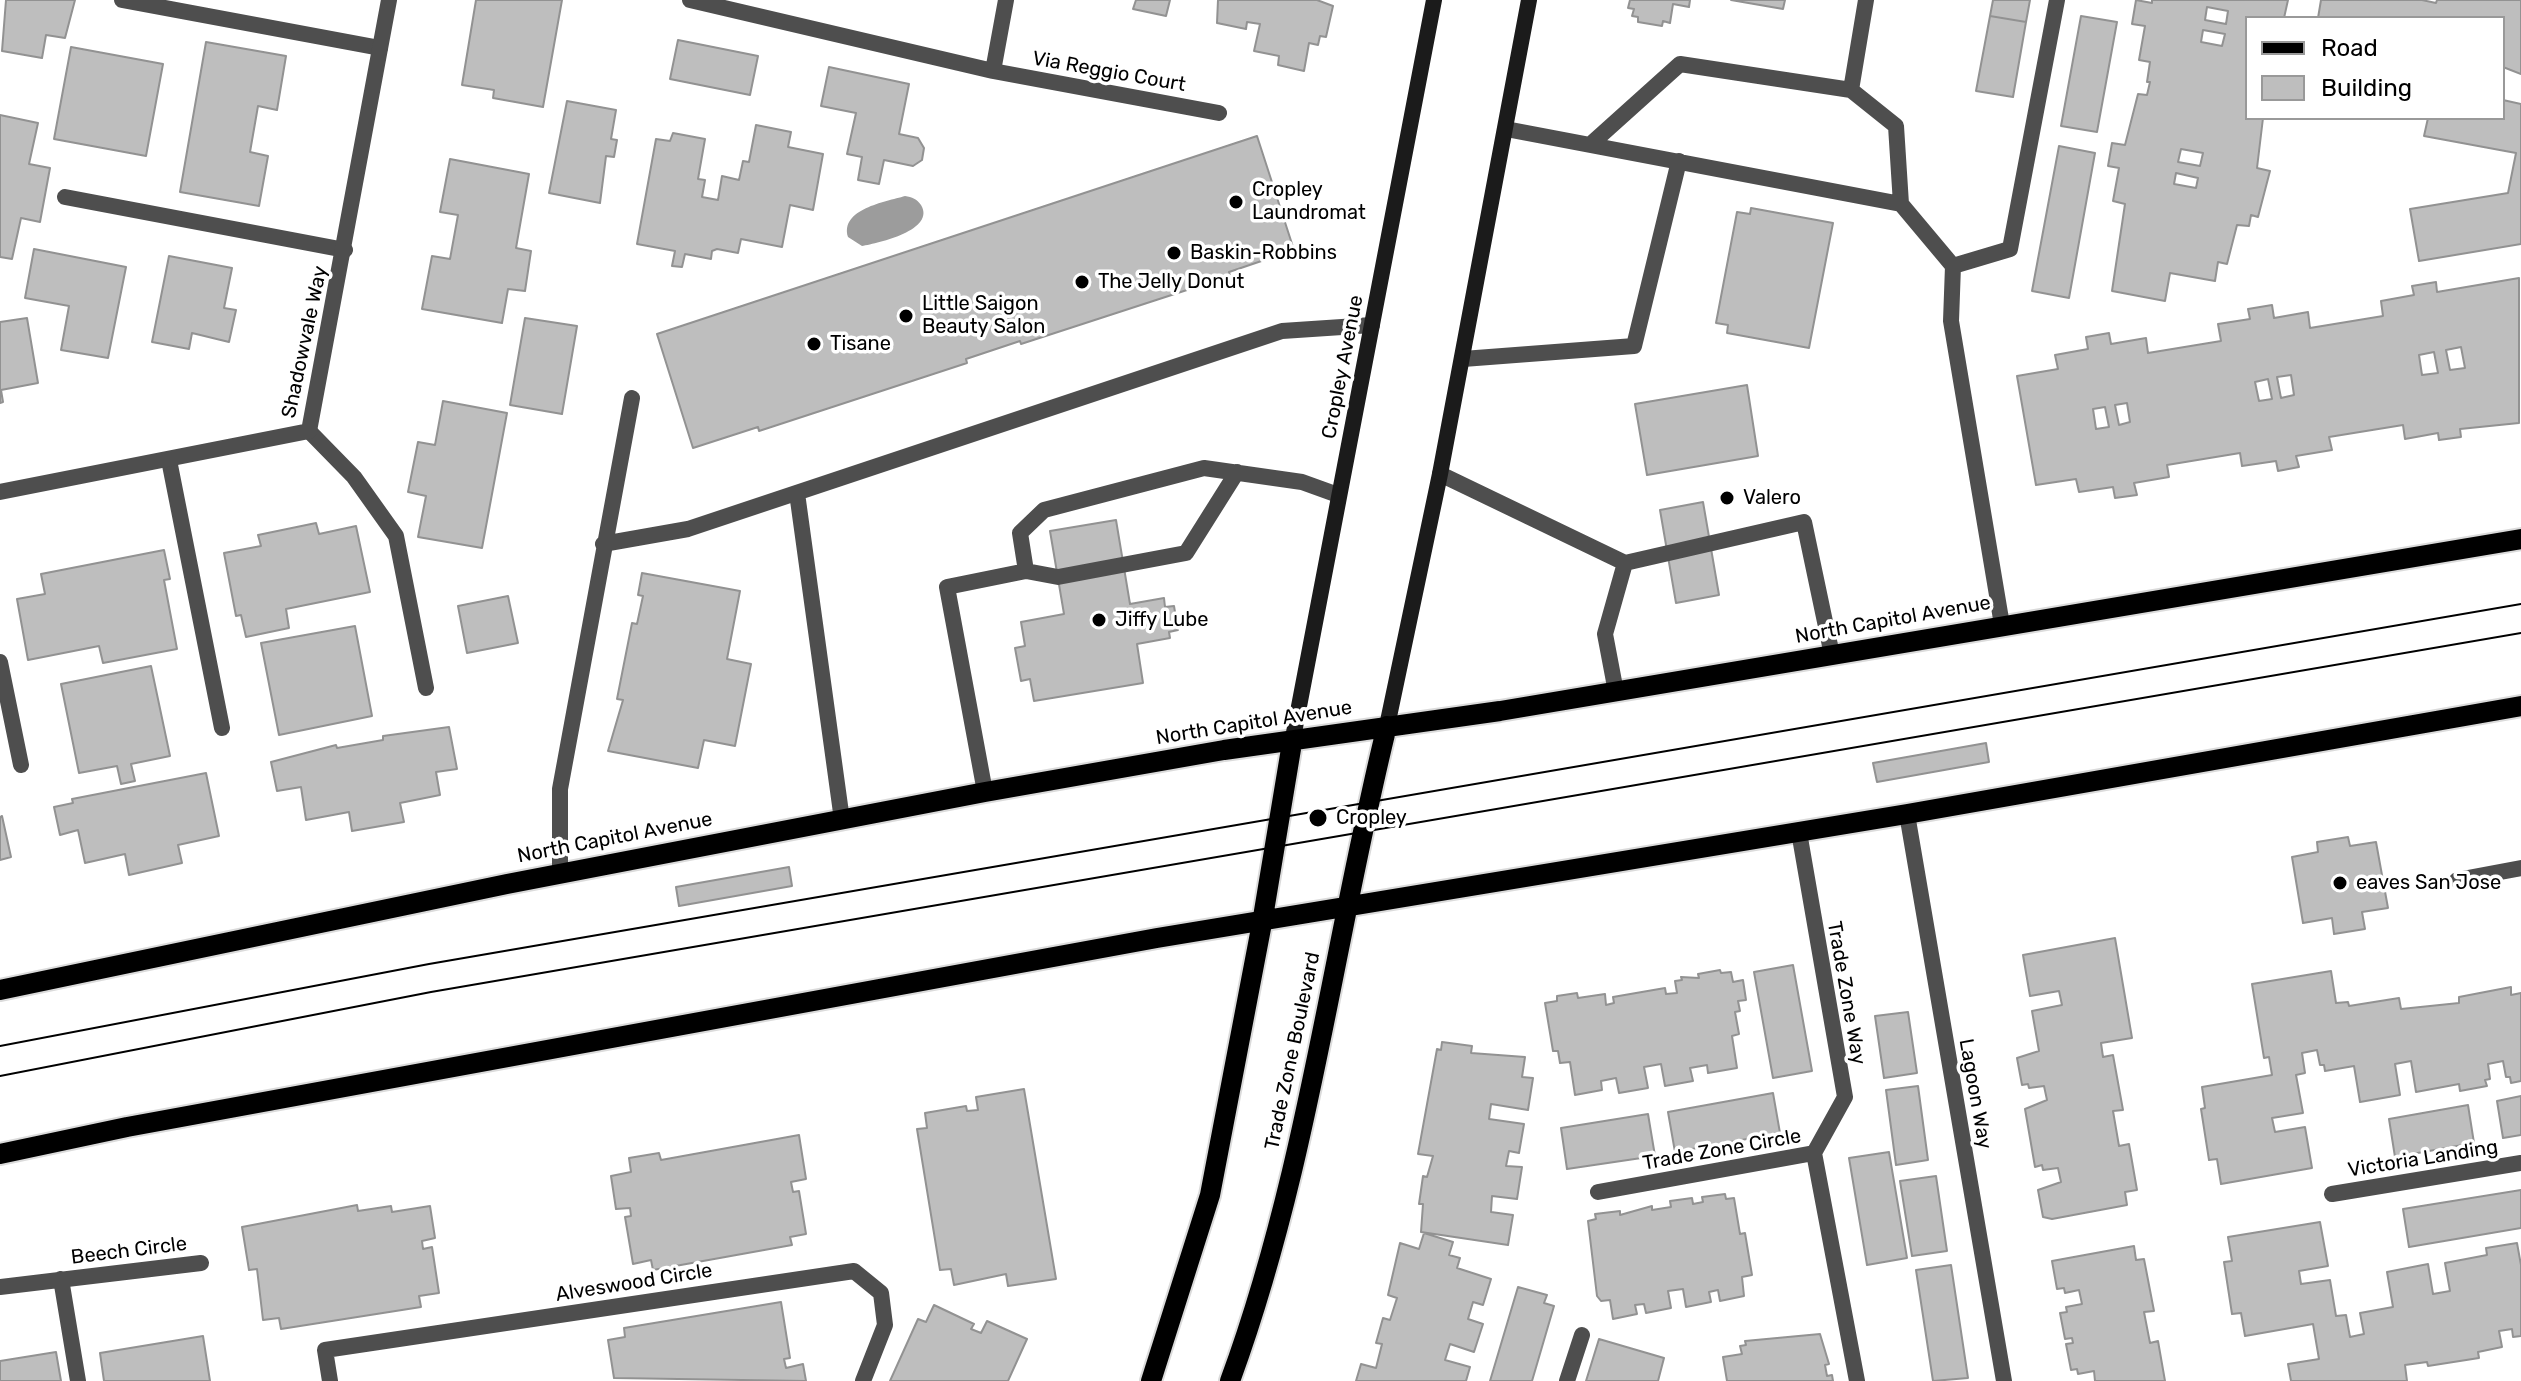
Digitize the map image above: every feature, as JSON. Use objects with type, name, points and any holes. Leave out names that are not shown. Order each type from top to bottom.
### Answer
[{"type":"main road","name":"Cropley Avenue","points":[[1292,743],[1434,0]]},
{"type":"main road","points":[[1387,726],[1463,359],[1529,0]]},
{"type":"main road","name":"North Capitol Avenue","points":[[0,990],[560,873],[985,792],[1224,750],[1292,743],[1616,692],[2521,539]]},
{"type":"main road","points":[[0,1154],[127,1127],[1017,964],[1907,814],[2521,706]]},
{"type":"main road","name":"Trade Zone Boulevard","points":[[1230,1381],[1252,1322],[1288,1196],[1361,832],[1387,726]]},
{"type":"main road","points":[[1151,1381],[1210,1195],[1262,923],[1292,743]]},
{"type":"street","points":[[122,0],[380,48]]},
{"type":"street","name":"Shadowvale Way","points":[[0,492],[309,431],[389,0]]},
{"type":"street","name":"Via Reggio Court","points":[[690,0],[993,71],[1219,113]]},
{"type":"street","points":[[993,71],[1006,0]]},
{"type":"street","points":[[1851,90],[1866,0]]},
{"type":"street","points":[[1953,266],[2010,249],[2057,0]]},
{"type":"street","points":[[1591,144],[1680,64],[1851,90],[1896,126],[1901,204],[1953,266],[1951,321],[2002,625]]},
{"type":"street","points":[[1506,129],[1901,204]]},
{"type":"street","points":[[1463,359],[1634,346],[1679,161]]},
{"type":"street","points":[[65,197],[345,250]]},
{"type":"street","points":[[603,544],[688,529],[1282,331],[1372,325]]},
{"type":"street","points":[[560,873],[560,789],[632,398]]},
{"type":"street","points":[[309,431],[354,477],[396,536],[426,688]]},
{"type":"street","points":[[169,460],[222,728]]},
{"type":"street","points":[[1026,571],[1020,533],[1044,510],[1204,468],[1302,482],[1338,495]]},
{"type":"street","points":[[985,792],[947,587],[1026,571],[1058,577],[1186,553],[1237,472]]},
{"type":"street","points":[[1440,474],[1625,563],[1804,522],[1832,655]]},
{"type":"street","points":[[797,493],[842,820]]},
{"type":"street","points":[[1616,692],[1605,634],[1625,563]]},
{"type":"street","points":[[0,662],[21,765]]},
{"type":"street","name":"Lagoon Way","points":[[1907,814],[2004,1381]]},
{"type":"street","name":"Trade Zone Way","points":[[1799,832],[1845,1097],[1814,1153]]},
{"type":"street","points":[[2457,880],[2521,868]]},
{"type":"street","name":"Trade Zone Circle","points":[[1598,1192],[1814,1153],[1857,1381]]},
{"type":"street","name":"Victoria Landing","points":[[2332,1194],[2521,1163]]},
{"type":"street","name":"Beech Circle","points":[[0,1287],[201,1263]]},
{"type":"street","name":"Alveswood Circle","points":[[330,1381],[325,1350],[854,1271],[881,1293],[885,1325],[863,1381]]},
{"type":"street","name":"Beech Circle","points":[[61,1279],[78,1381]]},
{"type":"street","points":[[1567,1381],[1582,1335]]},
{"type":"shaded area","points":[[905,196],[921,205],[923,214],[913,228],[904,234],[862,246],[848,237],[847,227],[857,213]]},
{"type":"building","points":[[6,0],[75,0],[65,38],[46,35],[42,58],[2,51]]},
{"type":"building","points":[[476,0],[562,0],[543,107],[493,98],[494,90],[462,85]]},
{"type":"building","points":[[1136,0],[1170,0],[1166,16],[1133,9]]},
{"type":"building","points":[[1218,0],[1317,0],[1333,6],[1326,37],[1320,36],[1318,45],[1309,43],[1304,71],[1278,65],[1279,56],[1254,51],[1260,24],[1247,22],[1246,29],[1217,23]]},
{"type":"building","points":[[1630,0],[1690,0],[1689,7],[1673,4],[1670,23],[1663,21],[1662,26],[1638,22],[1638,17],[1632,16],[1634,9],[1628,8]]},
{"type":"building","points":[[1731,0],[1785,0],[1783,9]]},
{"type":"building","points":[[1993,0],[2030,0],[2026,22],[1990,16]]},
{"type":"building","points":[[2136,0],[2152,3],[2152,0],[2288,0],[2284,16],[2245,16],[2245,120],[2263,120],[2257,168],[2270,171],[2258,217],[2251,215],[2249,226],[2237,225],[2227,264],[2218,262],[2215,281],[2170,273],[2165,301],[2112,291],[2125,204],[2113,201],[2119,168],[2108,166],[2112,143],[2125,145],[2138,94],[2147,95],[2150,62],[2139,60],[2145,26],[2132,24]],"holes":[[[2207,7],[2228,11],[2226,24],[2205,20]],[[2203,30],[2225,34],[2222,46],[2201,42]],[[2181,149],[2203,153],[2200,166],[2178,162]],[[2176,173],[2198,178],[2196,188],[2174,184]]]},
{"type":"building","points":[[2321,0],[2422,0],[2436,3],[2437,0],[2521,0],[2521,74],[2505,68],[2505,16],[2318,16]]},
{"type":"building","points":[[1990,16],[2026,22],[2013,97],[1976,91]]},
{"type":"building","points":[[2081,16],[2117,22],[2097,132],[2061,126]]},
{"type":"building","points":[[678,40],[758,56],[750,95],[670,79]]},
{"type":"building","points":[[206,42],[286,56],[277,110],[258,106],[250,152],[268,156],[259,206],[180,192]]},
{"type":"building","points":[[71,47],[163,64],[146,156],[54,139]]},
{"type":"building","points":[[829,67],[909,84],[899,134],[918,138],[924,148],[922,160],[913,166],[884,160],[879,184],[858,180],[862,157],[847,154],[856,113],[821,106]]},
{"type":"building","points":[[2505,100],[2521,104],[2521,244],[2419,261],[2410,209],[2508,193],[2516,153],[2424,136],[2428,120],[2505,120]]},
{"type":"building","points":[[567,101],[616,110],[611,139],[617,140],[614,157],[606,156],[600,203],[549,193]]},
{"type":"building","points":[[0,115],[38,123],[29,164],[50,168],[40,222],[21,218],[12,259],[0,257]]},
{"type":"building","points":[[756,125],[791,132],[788,147],[823,154],[813,210],[790,205],[782,247],[741,239],[738,253],[717,249],[712,251],[711,259],[685,254],[682,267],[672,266],[675,251],[637,244],[656,139],[670,141],[673,133],[705,139],[698,179],[705,180],[702,197],[718,200],[722,176],[739,180],[743,161],[749,162]]},
{"type":"building","points":[[1257,136],[1294,250],[1229,272],[1230,276],[966,359],[967,363],[759,431],[758,427],[693,448],[657,334]]},
{"type":"building","points":[[2059,146],[2095,153],[2069,298],[2032,291]]},
{"type":"building","points":[[450,159],[529,174],[516,248],[531,251],[525,291],[508,289],[502,323],[422,309],[432,256],[450,259],[458,215],[440,212]]},
{"type":"building","points":[[1751,208],[1833,223],[1809,348],[1727,333],[1728,325],[1716,323],[1737,212],[1750,214]]},
{"type":"building","points":[[34,249],[126,267],[108,358],[61,350],[69,306],[25,298]]},
{"type":"building","points":[[169,256],[232,268],[224,308],[236,310],[229,342],[192,333],[189,349],[152,342]]},
{"type":"building","points":[[2519,278],[2519,423],[2460,429],[2461,437],[2439,440],[2438,433],[2405,439],[2403,425],[2329,437],[2332,450],[2296,456],[2299,467],[2278,471],[2276,461],[2242,466],[2240,453],[2167,465],[2169,477],[2134,483],[2137,495],[2115,498],[2113,487],[2079,492],[2076,479],[2036,485],[2017,376],[2058,369],[2055,355],[2088,349],[2086,337],[2109,333],[2111,344],[2146,338],[2148,353],[2221,341],[2218,324],[2250,319],[2248,309],[2272,305],[2274,318],[2308,312],[2310,328],[2383,316],[2381,301],[2414,295],[2412,286],[2436,282],[2437,292]],"holes":[[[2461,347],[2465,368],[2450,370],[2446,350]],[[2434,352],[2438,373],[2422,375],[2419,355]],[[2291,375],[2294,395],[2281,398],[2277,377]],[[2268,379],[2272,399],[2259,401],[2255,382]],[[2127,403],[2130,422],[2119,425],[2115,405]],[[2105,407],[2109,427],[2096,429],[2093,409]]]},
{"type":"building","points":[[27,318],[38,383],[1,390],[3,402],[0,403],[0,322]]},
{"type":"building","points":[[525,318],[577,326],[562,414],[510,405]]},
{"type":"building","points":[[1747,385],[1758,456],[1647,475],[1635,404]]},
{"type":"building","points":[[443,401],[507,413],[482,548],[418,537],[426,496],[408,492],[418,442],[435,445]]},
{"type":"building","points":[[1703,502],[1719,595],[1676,603],[1660,510]]},
{"type":"building","points":[[1116,520],[1130,604],[1164,598],[1165,607],[1174,606],[1178,630],[1169,632],[1170,638],[1137,644],[1143,683],[1034,701],[1030,679],[1021,681],[1015,648],[1025,646],[1021,622],[1064,614],[1050,531]]},
{"type":"building","points":[[316,523],[319,534],[356,526],[370,592],[286,609],[289,628],[246,637],[241,615],[236,616],[224,553],[261,546],[258,535]]},
{"type":"building","points":[[164,550],[170,579],[164,580],[177,649],[103,663],[99,646],[28,660],[17,599],[45,594],[41,574]]},
{"type":"building","points":[[642,573],[740,591],[727,659],[751,664],[735,746],[704,740],[698,768],[608,751],[623,700],[617,699],[632,623],[637,624],[643,596],[638,595]]},
{"type":"building","points":[[508,596],[518,643],[467,653],[458,606]]},
{"type":"building","points":[[355,626],[372,716],[279,735],[261,643]]},
{"type":"building","points":[[151,666],[170,756],[131,764],[135,781],[121,784],[117,766],[79,773],[61,684]]},
{"type":"building","points":[[449,727],[457,769],[436,772],[440,795],[400,803],[404,822],[352,831],[349,812],[306,820],[301,787],[277,791],[271,762],[336,745],[337,748],[383,740],[383,736]]},
{"type":"building","points":[[1986,743],[1989,762],[1877,782],[1873,763]]},
{"type":"building","points":[[206,773],[219,836],[178,845],[182,863],[129,875],[125,854],[85,863],[78,830],[60,835],[54,807],[73,803],[72,799]]},
{"type":"building","points":[[0,817],[11,857],[0,860]]},
{"type":"building","name":"eaves San Jose","points":[[2348,837],[2350,846],[2376,842],[2388,908],[2362,912],[2365,929],[2334,934],[2332,918],[2303,923],[2292,857],[2318,852],[2317,842]]},
{"type":"building","points":[[789,867],[792,886],[679,906],[676,887]]},
{"type":"building","points":[[2115,938],[2132,1038],[2101,1043],[2103,1057],[2113,1055],[2123,1110],[2113,1111],[2119,1146],[2129,1144],[2137,1190],[2125,1192],[2127,1205],[2052,1219],[2043,1217],[2038,1190],[2061,1182],[2058,1168],[2043,1170],[2042,1165],[2035,1167],[2025,1109],[2047,1100],[2044,1086],[2029,1088],[2028,1084],[2022,1085],[2017,1058],[2039,1051],[2032,1011],[2062,1005],[2059,991],[2030,996],[2023,955]]},
{"type":"building","points":[[1793,965],[1812,1071],[1773,1078],[1754,972]]},
{"type":"building","points":[[1720,970],[1721,973],[1731,972],[1733,982],[1743,980],[1746,1000],[1738,1001],[1740,1011],[1735,1012],[1739,1034],[1732,1036],[1737,1068],[1708,1073],[1707,1065],[1690,1068],[1693,1081],[1665,1086],[1661,1064],[1644,1067],[1648,1088],[1619,1093],[1616,1078],[1601,1081],[1602,1090],[1575,1095],[1570,1062],[1560,1063],[1558,1051],[1553,1051],[1545,1003],[1557,1001],[1557,996],[1577,993],[1578,998],[1605,994],[1606,1005],[1614,1003],[1613,997],[1665,988],[1666,994],[1677,993],[1675,981],[1682,980],[1681,977],[1699,978],[1698,974]]},
{"type":"building","points":[[2331,971],[2336,1003],[2348,1002],[2349,1006],[2399,998],[2401,1009],[2459,1003],[2459,997],[2511,987],[2511,995],[2521,993],[2521,1081],[2511,1083],[2510,1077],[2506,1077],[2503,1061],[2488,1064],[2490,1079],[2485,1080],[2487,1086],[2460,1091],[2459,1084],[2416,1092],[2411,1061],[2395,1064],[2400,1095],[2360,1102],[2354,1066],[2325,1071],[2324,1065],[2320,1065],[2317,1050],[2302,1053],[2305,1073],[2296,1075],[2303,1113],[2272,1118],[2275,1132],[2305,1127],[2312,1168],[2221,1184],[2217,1159],[2209,1160],[2201,1109],[2205,1108],[2202,1087],[2272,1075],[2269,1057],[2264,1058],[2252,984]]},
{"type":"building","points":[[1908,1012],[1917,1073],[1884,1078],[1875,1016]]},
{"type":"building","points":[[1442,1042],[1472,1046],[1471,1053],[1525,1057],[1522,1077],[1533,1078],[1528,1110],[1491,1104],[1489,1119],[1524,1124],[1519,1153],[1509,1151],[1506,1166],[1522,1167],[1517,1199],[1492,1196],[1491,1212],[1513,1215],[1508,1245],[1421,1232],[1423,1204],[1419,1204],[1423,1176],[1427,1177],[1433,1156],[1418,1154],[1437,1049],[1441,1050]]},
{"type":"building","points":[[1918,1086],[1928,1160],[1896,1165],[1886,1090]]},
{"type":"building","points":[[1024,1089],[1056,1279],[1008,1286],[1006,1274],[954,1285],[951,1269],[940,1270],[917,1129],[927,1128],[925,1113],[966,1106],[967,1111],[978,1110],[976,1097]]},
{"type":"building","points":[[1773,1093],[1780,1133],[1675,1152],[1668,1112]]},
{"type":"building","points":[[2521,1096],[2521,1135],[2503,1138],[2497,1101]]},
{"type":"building","points":[[2468,1105],[2474,1143],[2395,1157],[2389,1119]]},
{"type":"building","points":[[1648,1114],[1655,1156],[1567,1169],[1561,1128]]},
{"type":"building","points":[[799,1135],[806,1179],[791,1182],[793,1192],[799,1191],[806,1234],[790,1237],[792,1245],[653,1270],[651,1260],[633,1264],[625,1217],[631,1216],[630,1208],[616,1209],[611,1176],[631,1172],[629,1158],[659,1153],[661,1160]]},
{"type":"building","points":[[1889,1152],[1907,1258],[1867,1265],[1849,1158]]},
{"type":"building","points":[[1936,1176],[1947,1251],[1912,1256],[1900,1181]]},
{"type":"building","points":[[2521,1190],[2521,1228],[2409,1247],[2403,1209]]},
{"type":"building","points":[[1725,1194],[1726,1199],[1734,1198],[1740,1234],[1745,1233],[1752,1275],[1742,1277],[1744,1296],[1720,1301],[1718,1290],[1709,1292],[1711,1302],[1686,1307],[1683,1289],[1668,1291],[1671,1308],[1646,1313],[1644,1304],[1635,1305],[1637,1314],[1613,1319],[1610,1300],[1601,1301],[1597,1296],[1588,1221],[1596,1219],[1595,1214],[1620,1211],[1620,1215],[1652,1206],[1652,1210],[1671,1207],[1670,1201],[1692,1198],[1693,1204],[1703,1202],[1702,1197]]},
{"type":"building","points":[[357,1205],[358,1211],[391,1206],[392,1212],[430,1206],[435,1238],[422,1241],[423,1249],[432,1247],[439,1293],[419,1296],[421,1307],[281,1329],[279,1318],[263,1320],[257,1269],[249,1270],[242,1227]]},
{"type":"building","points":[[2320,1222],[2328,1266],[2299,1271],[2301,1284],[2330,1280],[2336,1316],[2346,1315],[2350,1337],[2364,1334],[2360,1313],[2393,1307],[2387,1272],[2428,1264],[2433,1294],[2450,1291],[2445,1263],[2487,1255],[2486,1248],[2517,1243],[2521,1265],[2521,1336],[2513,1337],[2512,1329],[2499,1331],[2502,1347],[2478,1352],[2479,1358],[2428,1366],[2427,1362],[2405,1365],[2407,1381],[2291,1381],[2288,1364],[2319,1359],[2313,1324],[2245,1336],[2241,1313],[2232,1314],[2224,1262],[2232,1261],[2228,1237]]},
{"type":"building","points":[[1424,1233],[1453,1242],[1449,1255],[1460,1258],[1457,1268],[1491,1279],[1483,1305],[1473,1302],[1468,1319],[1483,1324],[1474,1352],[1450,1344],[1445,1360],[1470,1367],[1466,1381],[1356,1381],[1361,1364],[1376,1368],[1382,1344],[1376,1343],[1383,1318],[1390,1320],[1397,1298],[1388,1295],[1400,1243],[1419,1249]]},
{"type":"building","points":[[2134,1246],[2136,1260],[2144,1259],[2154,1311],[2144,1312],[2150,1343],[2158,1341],[2165,1381],[2095,1381],[2094,1371],[2078,1374],[2077,1369],[2071,1370],[2066,1344],[2073,1343],[2072,1338],[2065,1339],[2060,1313],[2067,1312],[2066,1307],[2082,1304],[2079,1290],[2065,1293],[2064,1288],[2057,1289],[2052,1261]]},
{"type":"building","points":[[1951,1265],[1968,1378],[1933,1381],[1916,1270]]},
{"type":"building","points":[[1518,1287],[1547,1295],[1544,1303],[1554,1306],[1532,1381],[1490,1381]]},
{"type":"building","points":[[781,1302],[790,1358],[784,1359],[786,1368],[803,1364],[806,1381],[614,1378],[608,1340],[625,1337],[624,1328]]},
{"type":"building","points":[[934,1305],[974,1324],[971,1329],[981,1333],[987,1321],[1027,1339],[1008,1381],[890,1381],[918,1319],[926,1322]]},
{"type":"building","points":[[1820,1334],[1829,1364],[1825,1365],[1827,1376],[1832,1375],[1833,1381],[1727,1381],[1723,1357],[1742,1354],[1740,1346],[1746,1345],[1745,1341]]},
{"type":"building","points":[[203,1336],[210,1381],[104,1381],[100,1353]]},
{"type":"building","points":[[1599,1339],[1664,1358],[1658,1381],[1586,1381]]},
{"type":"building","points":[[56,1352],[61,1381],[0,1381],[0,1361]]},
{"type":"tram line","points":[[0,1046],[429,964],[2521,604]]},
{"type":"tram line","points":[[0,1076],[431,992],[2521,633]]},
{"type":"place","name":"Cropley Laundromat","points":[[1236,202]]},
{"type":"place","name":"Baskin-Robbins","points":[[1174,253]]},
{"type":"place","name":"The Jelly Donut","points":[[1082,282]]},
{"type":"place","name":"Little Saigon Beauty Salon","points":[[906,316]]},
{"type":"place","name":"Tisane","points":[[814,344]]},
{"type":"place","name":"Valero","points":[[1727,498]]},
{"type":"place","name":"Jiffy Lube","points":[[1099,620]]},
{"type":"place","name":"Cropley","points":[[1318,818]]},
{"type":"place","name":"eaves San Jose","points":[[2340,883]]}]
